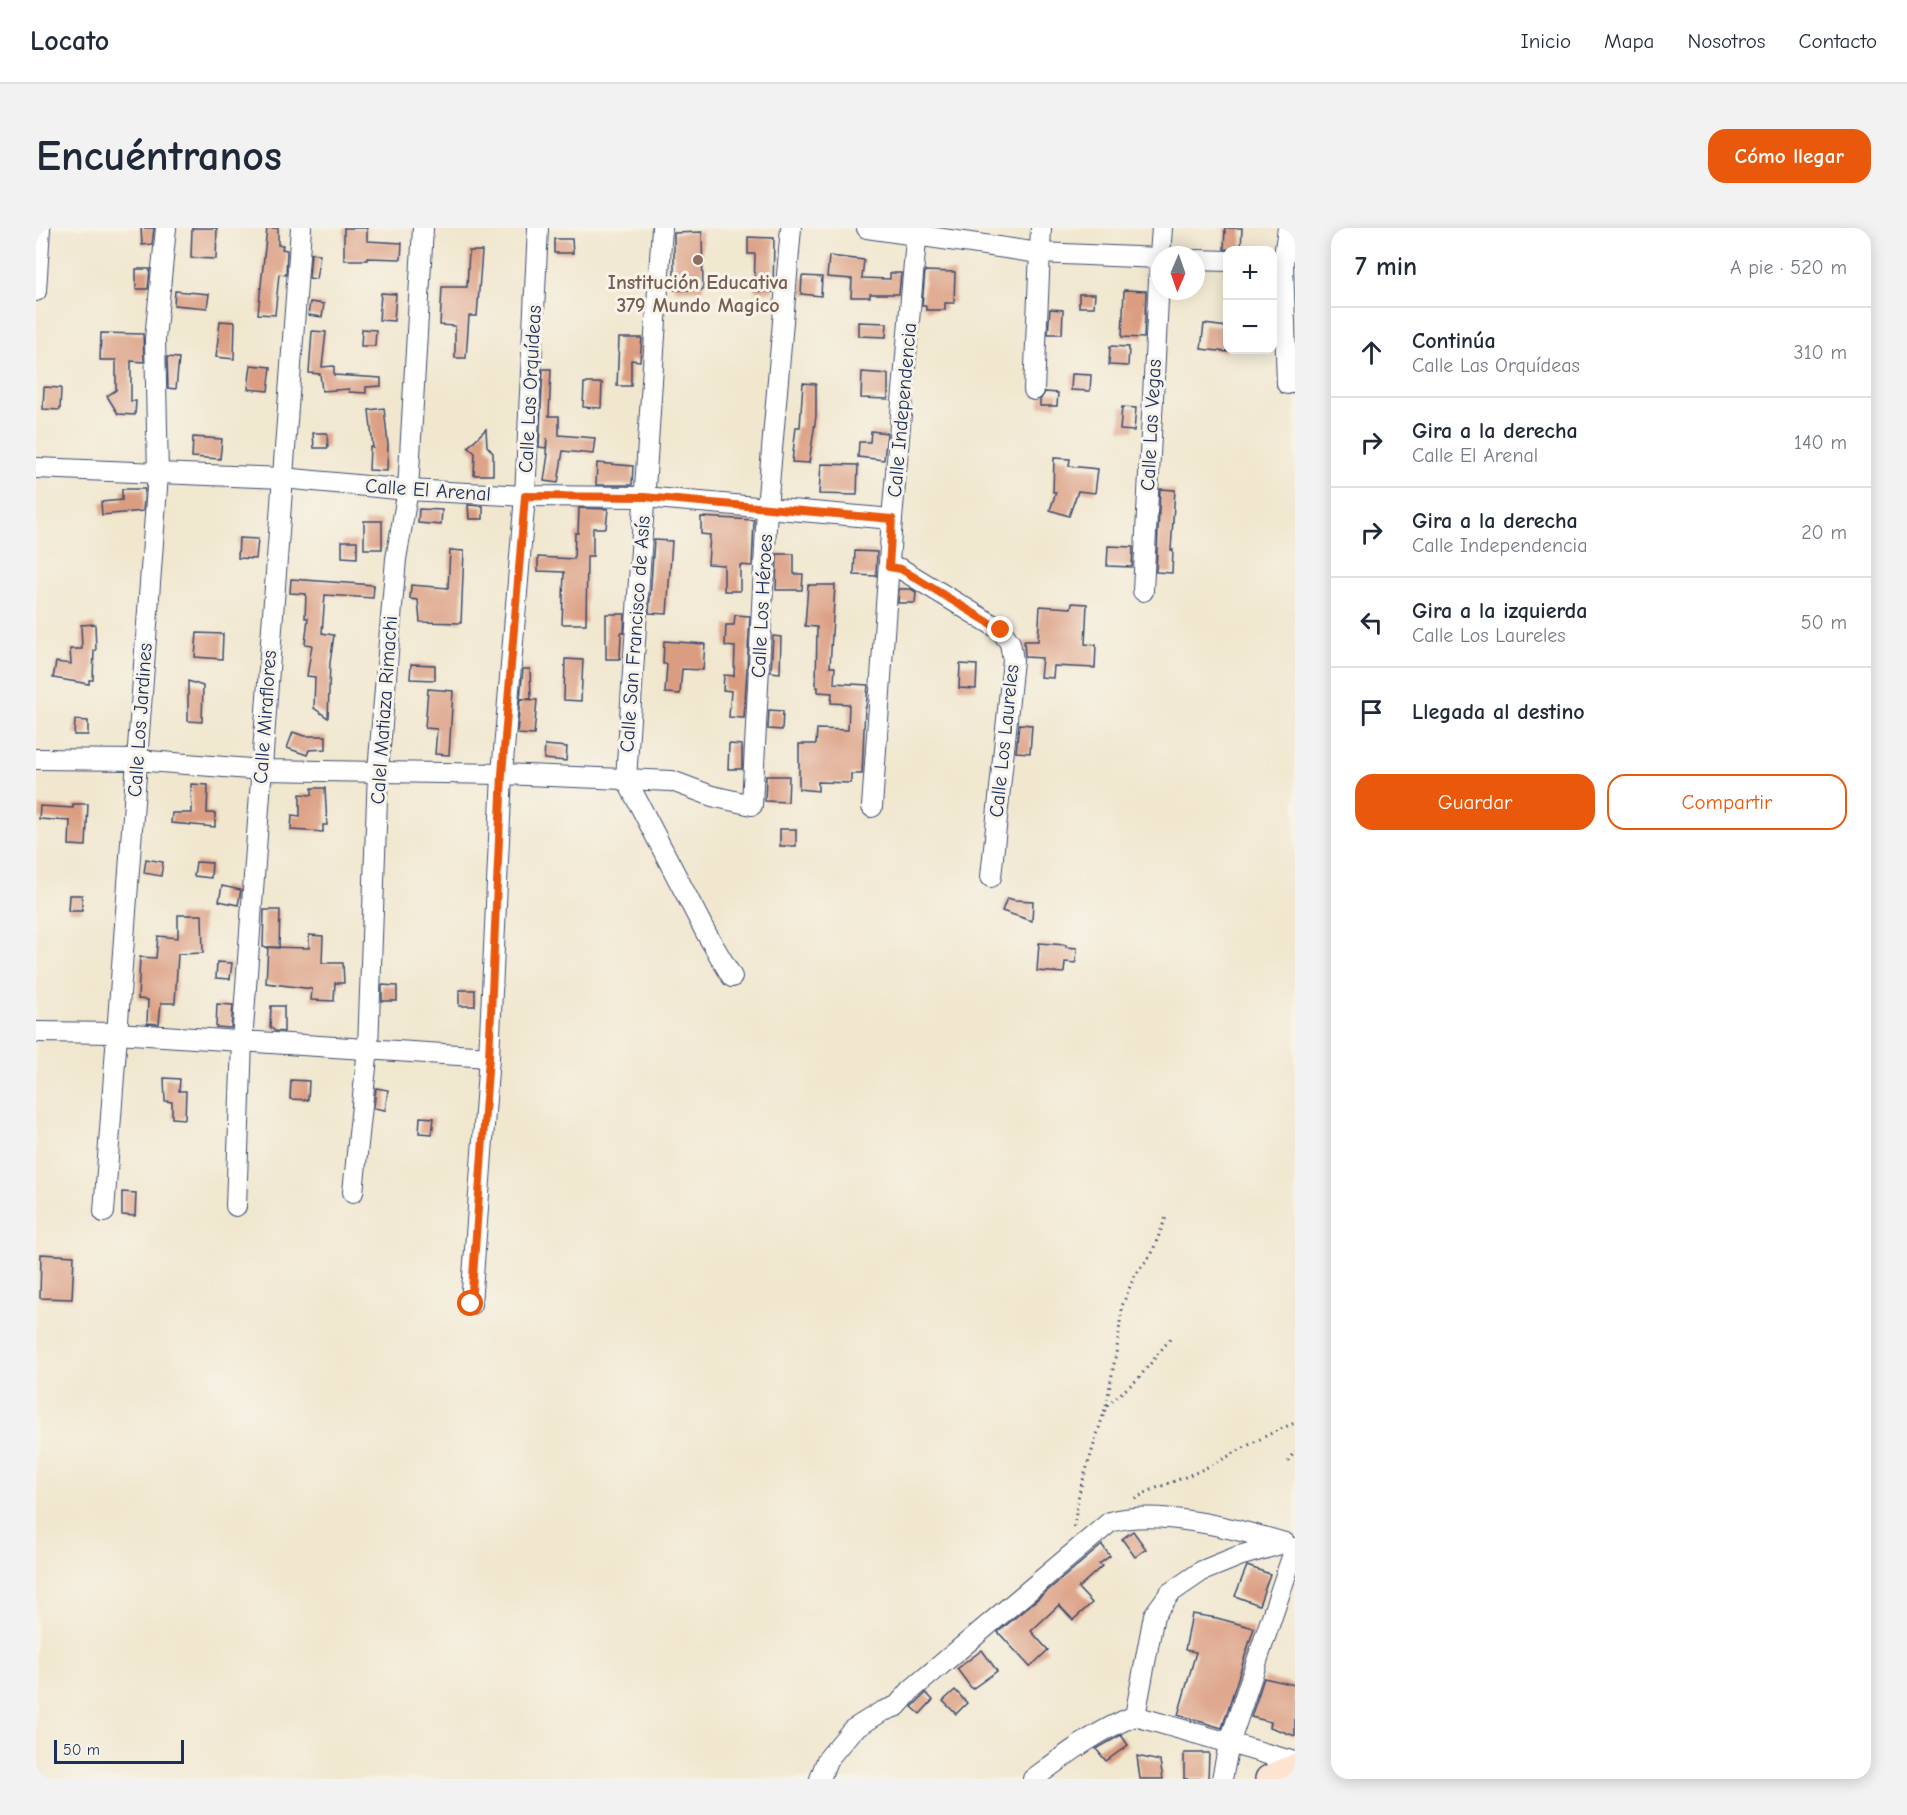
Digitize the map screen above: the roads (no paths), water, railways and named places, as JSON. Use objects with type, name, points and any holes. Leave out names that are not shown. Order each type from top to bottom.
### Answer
[{"type":"main road","points":[[1269,1779],[1295,1768]]},
{"type":"street","points":[[36,291],[40,228]]},
{"type":"street","name":"Calle Los Jardines","points":[[104,1212],[158,474],[155,339],[166,228]]},
{"type":"street","name":"Calle Miraflores","points":[[236,1206],[242,1042],[301,228]]},
{"type":"street","name":"Calel Matiaza Rimachi","points":[[353,1192],[368,1048],[378,771],[396,559],[408,490],[423,228]]},
{"type":"street","name":"Calle Las Orquídeas","points":[[471,1304],[489,1057],[502,774],[525,496],[538,228]]},
{"type":"street","name":"Calle San Francisco de Asís","points":[[663,228],[626,779],[706,933],[732,977]]},
{"type":"street","name":"Calle Los Héroes","points":[[626,779],[672,781],[712,796],[753,805],[767,508],[790,228]]},
{"type":"street","points":[[867,228],[917,232],[1039,253],[1151,258]]},
{"type":"street","points":[[1034,390],[1041,228]]},
{"type":"street","name":"Calle Las Vegas","points":[[1161,246],[1162,228]]},
{"type":"street","points":[[1287,384],[1278,263],[1288,228]]},
{"type":"street","name":"Calle Independencia","points":[[872,807],[892,519],[917,232]]},
{"type":"street","points":[[1205,260],[1223,261]]},
{"type":"street","name":"Calle Las Vegas","points":[[1143,591],[1158,300]]},
{"type":"street","name":"Calle El Arenal","points":[[36,468],[283,478],[408,490],[525,496],[644,497],[892,519]]},
{"type":"street","name":"Calle Los Laureles","points":[[889,567],[901,569],[1001,630],[1010,643],[1013,660],[991,877]]},
{"type":"street","points":[[36,759],[136,760],[262,770],[502,774],[626,779]]},
{"type":"street","points":[[36,1032],[117,1033],[489,1057]]},
{"type":"street","points":[[820,1779],[827,1760],[852,1730],[880,1712],[897,1706],[911,1690],[1110,1522],[1124,1518],[1156,1518],[1204,1524],[1292,1545]]},
{"type":"street","points":[[1135,1716],[1154,1615],[1170,1593],[1202,1571],[1239,1556],[1292,1545]]},
{"type":"street","points":[[1222,1779],[1229,1744],[1292,1545]]},
{"type":"street","points":[[1033,1779],[1092,1736],[1110,1725],[1135,1716],[1295,1762]]},
{"type":"place","name":"Institución Educativa 379 Mundo Magico","points":[[698,260]]}]
